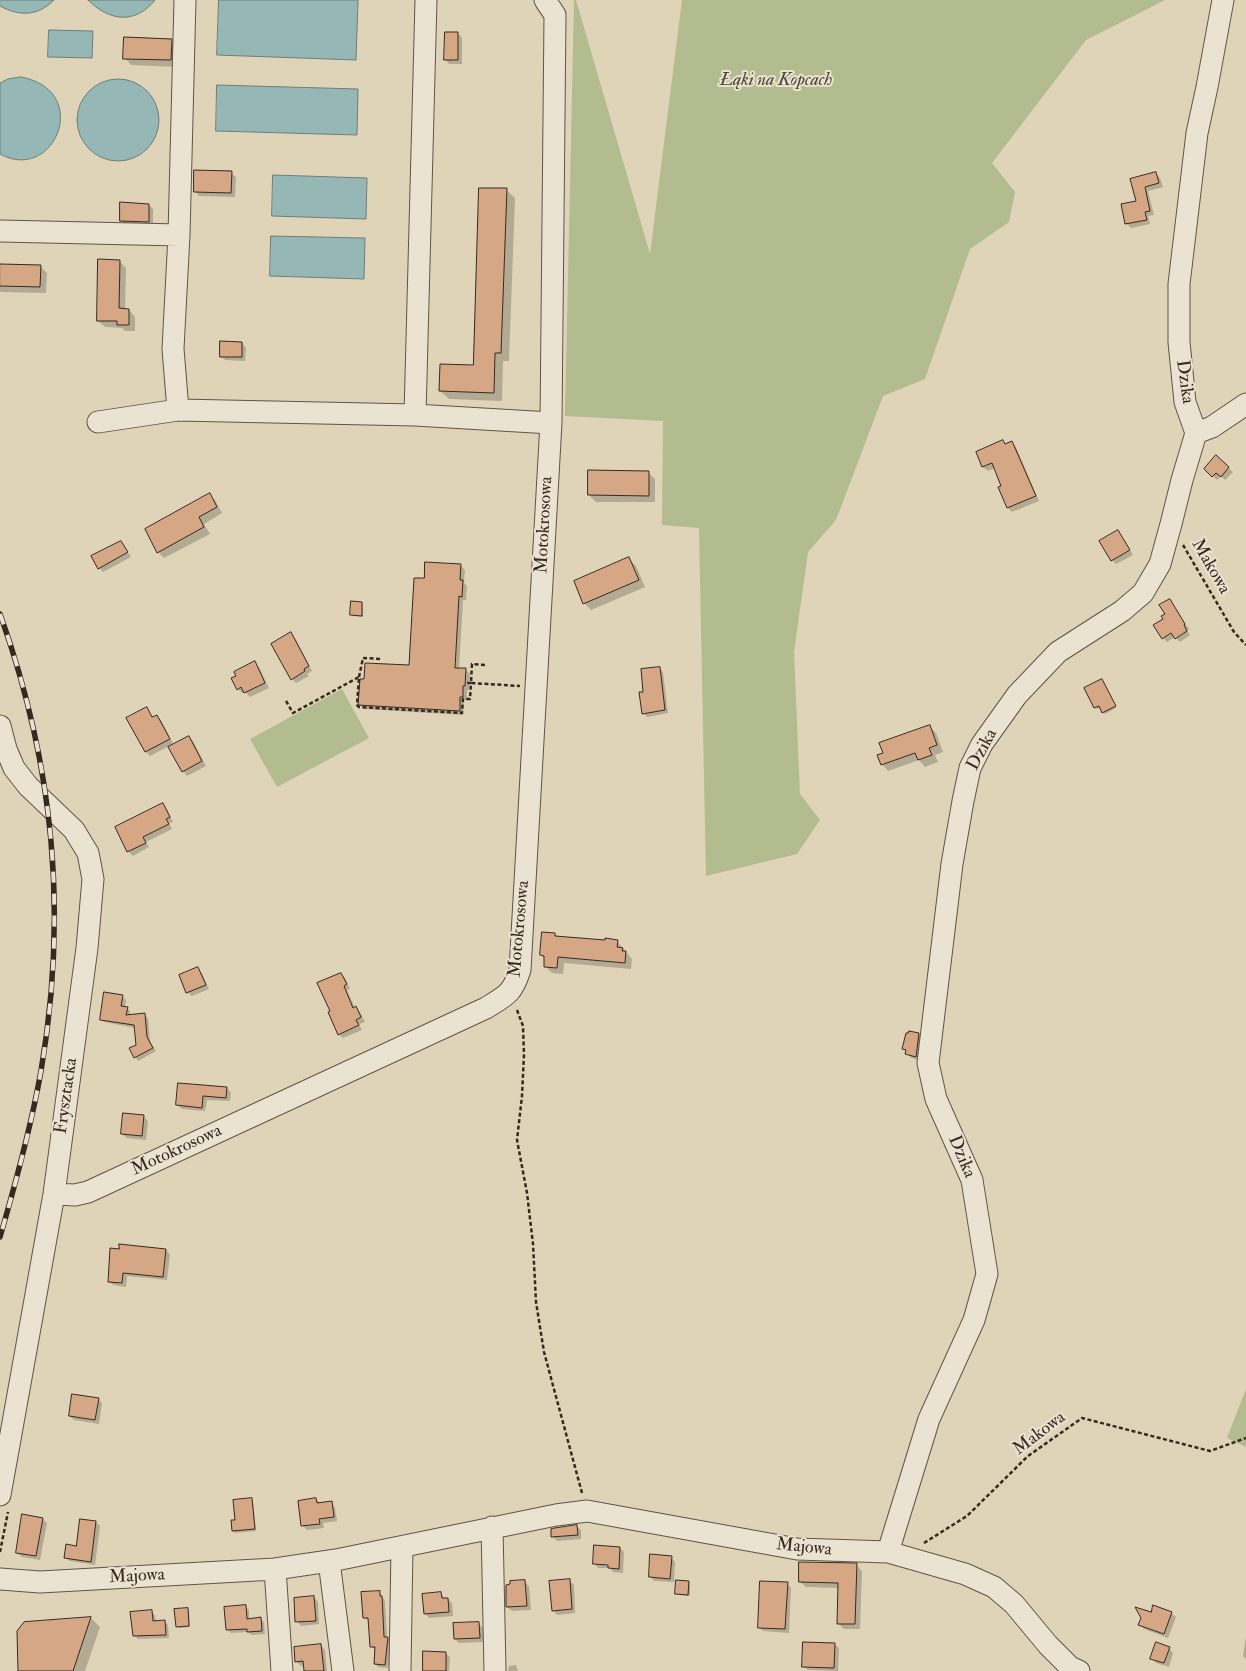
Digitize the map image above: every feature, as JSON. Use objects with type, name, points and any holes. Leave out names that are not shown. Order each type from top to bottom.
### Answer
[{"type":"street","points":[[178,410],[173,348],[179,235],[185,0]]},
{"type":"street","points":[[415,415],[426,0]]},
{"type":"street","name":"Motokrosowa","points":[[54,1194],[75,1195],[88,1192],[486,1008],[506,996],[515,986],[520,970],[551,423],[555,15],[545,0]]},
{"type":"street","name":"Dzika","points":[[896,1554],[929,1420],[974,1320],[987,1274],[972,1180],[936,1099],[928,1063],[952,864],[963,801],[970,768],[982,744],[1018,695],[1058,652],[1122,611],[1143,593],[1160,564],[1196,432],[1185,402],[1179,342],[1180,284],[1197,133],[1223,0]]},
{"type":"street","points":[[0,231],[179,235]]},
{"type":"street","points":[[1196,432],[1212,427],[1246,404]]},
{"type":"street","points":[[98,422],[178,410],[415,415],[551,423]]},
{"type":"street","name":"Frysztacka","points":[[0,726],[6,749],[14,768],[28,786],[74,830],[88,853],[94,879],[87,948],[54,1194],[0,1495]]},
{"type":"street","name":"Majowa","points":[[0,1579],[40,1582],[275,1569],[329,1562],[492,1527],[556,1515],[587,1512],[797,1550],[896,1554],[966,1574],[994,1587],[1014,1604],[1048,1645],[1078,1671]]},
{"type":"street","points":[[492,1527],[495,1671]]},
{"type":"street","points":[[400,1671],[402,1547]]},
{"type":"street","points":[[329,1562],[343,1671]]},
{"type":"street","points":[[275,1569],[282,1671]]},
{"type":"path","name":"Makowa","points":[[1171,524],[1234,632],[1246,645]]},
{"type":"path","points":[[381,659],[363,658],[359,677],[357,705],[359,707],[462,713],[463,699],[470,699],[472,664],[485,665]]},
{"type":"path","points":[[286,701],[293,713],[359,677]]},
{"type":"path","points":[[466,683],[536,686]]},
{"type":"path","points":[[506,996],[517,1010],[523,1026],[524,1054],[517,1140],[527,1193],[533,1244],[536,1302],[544,1352],[587,1512]]},
{"type":"path","name":"Makowa","points":[[896,1554],[967,1516],[1028,1456],[1082,1418],[1210,1451],[1246,1438]]},
{"type":"green space","name":"Łąki na Kopcach","points":[[574,0],[576,0],[650,254],[682,0],[1165,0],[1086,40],[992,163],[1015,192],[1009,222],[970,249],[925,379],[883,396],[836,520],[808,552],[794,652],[800,794],[820,820],[797,854],[706,876],[699,528],[662,525],[663,421],[565,416]]},
{"type":"green space","points":[[342,689],[369,738],[277,787],[250,739]]},
{"type":"green space","points":[[1246,1389],[1246,1447],[1227,1438]]},
{"type":"water","points":[[0,0],[54,0],[35,12],[22,13],[7,10],[0,6]]},
{"type":"water","points":[[88,0],[155,0],[139,14],[131,17],[122,17],[113,16],[105,12]]},
{"type":"water","points":[[219,0],[358,0],[356,60],[217,55]]},
{"type":"water","points":[[49,30],[93,31],[92,58],[48,57]]},
{"type":"water","points":[[21,77],[43,85],[56,99],[60,115],[58,132],[50,146],[37,156],[20,160],[0,154],[0,83],[8,79]]},
{"type":"water","points":[[118,79],[134,82],[147,91],[156,104],[159,120],[156,136],[147,149],[134,158],[118,161],[102,158],[89,149],[80,136],[77,120],[80,104],[89,91],[102,82]]},
{"type":"water","points":[[217,85],[358,89],[357,135],[216,131]]},
{"type":"water","points":[[273,175],[367,178],[366,219],[272,216]]},
{"type":"water","points":[[271,236],[365,238],[364,279],[270,276]]},
{"type":"building","points":[[445,32],[458,32],[458,60],[444,60]]},
{"type":"building","points":[[124,37],[172,39],[171,60],[123,59]]},
{"type":"building","points":[[194,170],[232,171],[231,193],[194,192]]},
{"type":"building","points":[[1156,172],[1159,183],[1145,187],[1150,211],[1145,212],[1147,220],[1125,224],[1121,204],[1136,201],[1130,179]]},
{"type":"building","points":[[479,188],[507,188],[501,353],[495,353],[494,393],[439,391],[440,364],[473,365]]},
{"type":"building","points":[[120,202],[149,204],[149,222],[120,221]]},
{"type":"building","points":[[98,259],[120,260],[119,308],[129,309],[129,325],[117,325],[117,321],[97,321]]},
{"type":"building","points":[[0,264],[41,265],[40,287],[0,286]]},
{"type":"building","points":[[220,341],[242,342],[242,357],[220,357]]},
{"type":"building","points":[[1003,440],[1005,444],[1012,441],[1036,496],[1007,508],[998,487],[1001,486],[992,463],[982,467],[976,452]]},
{"type":"building","points":[[1216,455],[1229,467],[1221,477],[1216,473],[1212,477],[1204,469]]},
{"type":"building","points":[[588,470],[649,471],[649,496],[588,495]]},
{"type":"building","points":[[210,493],[217,507],[199,517],[204,527],[157,553],[145,529]]},
{"type":"building","points":[[1118,530],[1130,550],[1111,561],[1099,541]]},
{"type":"building","points":[[121,541],[128,552],[98,569],[91,556]]},
{"type":"building","points":[[629,557],[639,580],[583,604],[574,581]]},
{"type":"building","points":[[425,562],[461,564],[460,580],[463,580],[462,597],[459,596],[455,668],[466,668],[463,697],[460,697],[460,711],[358,705],[360,679],[364,679],[365,663],[409,665],[414,578],[424,578]]},
{"type":"building","points":[[1170,599],[1185,624],[1187,631],[1175,639],[1171,633],[1162,639],[1153,625],[1163,619],[1161,616],[1165,614],[1159,605]]},
{"type":"building","points":[[351,601],[362,602],[362,616],[350,615]]},
{"type":"building","points":[[291,632],[309,666],[291,680],[271,644]]},
{"type":"building","points":[[255,661],[265,683],[244,693],[241,687],[237,690],[231,678],[236,676],[234,672]]},
{"type":"building","points":[[660,667],[665,710],[642,714],[639,692],[643,692],[641,669]]},
{"type":"building","points":[[1102,679],[1116,706],[1102,713],[1099,706],[1094,708],[1084,688]]},
{"type":"building","points":[[147,707],[152,717],[157,715],[170,739],[145,752],[126,718]]},
{"type":"building","points":[[930,725],[937,745],[929,748],[932,755],[918,760],[915,753],[881,765],[877,755],[883,753],[879,743]]},
{"type":"building","points":[[189,736],[202,761],[182,772],[168,747]]},
{"type":"building","points":[[163,803],[170,817],[166,819],[169,824],[143,837],[146,843],[127,852],[115,827]]},
{"type":"building","points":[[542,932],[555,933],[555,936],[618,940],[617,947],[623,948],[622,951],[626,951],[625,963],[558,957],[557,968],[544,967],[544,956],[540,955]]},
{"type":"building","points":[[198,967],[206,985],[186,993],[179,975]]},
{"type":"building","points":[[341,973],[347,984],[344,986],[353,1008],[356,1006],[361,1017],[356,1020],[359,1025],[338,1035],[328,1012],[330,1011],[317,983]]},
{"type":"building","points":[[104,992],[123,995],[121,1006],[128,1007],[126,1015],[145,1013],[147,1037],[153,1048],[134,1058],[129,1048],[136,1045],[134,1025],[100,1020]]},
{"type":"building","points":[[909,1031],[919,1033],[916,1057],[905,1054],[906,1050],[902,1049],[906,1033]]},
{"type":"building","points":[[178,1083],[227,1087],[226,1098],[203,1096],[202,1108],[176,1105]]},
{"type":"building","points":[[123,1113],[144,1115],[142,1136],[121,1134]]},
{"type":"building","points":[[119,1244],[166,1249],[163,1277],[123,1273],[122,1283],[108,1282],[110,1248],[119,1249]]},
{"type":"building","points":[[72,1394],[99,1398],[95,1420],[69,1416]]},
{"type":"building","points":[[252,1498],[255,1529],[232,1531],[231,1520],[235,1520],[233,1500]]},
{"type":"building","points":[[316,1498],[317,1503],[332,1501],[334,1517],[319,1519],[320,1524],[301,1526],[298,1501]]},
{"type":"building","points":[[22,1514],[43,1518],[36,1556],[16,1553]]},
{"type":"building","points":[[80,1519],[96,1521],[91,1562],[64,1558],[66,1544],[76,1546]]},
{"type":"building","points":[[577,1525],[578,1535],[551,1537],[551,1529]]},
{"type":"building","points":[[594,1545],[620,1547],[619,1569],[608,1568],[608,1565],[593,1564]]},
{"type":"building","points":[[650,1554],[672,1556],[670,1579],[649,1577]]},
{"type":"building","points":[[799,1562],[857,1563],[855,1624],[837,1624],[838,1583],[799,1582]]},
{"type":"building","points":[[570,1579],[572,1609],[552,1611],[549,1581]]},
{"type":"building","points":[[525,1580],[527,1606],[506,1607],[506,1585],[510,1584],[510,1581]]},
{"type":"building","points":[[676,1580],[689,1581],[688,1595],[675,1594]]},
{"type":"building","points":[[760,1581],[788,1582],[785,1629],[758,1628]]},
{"type":"building","points":[[380,1591],[380,1596],[382,1596],[384,1637],[388,1637],[385,1665],[374,1664],[375,1647],[370,1647],[368,1618],[363,1618],[361,1592]]},
{"type":"building","points":[[441,1592],[442,1598],[448,1598],[449,1612],[424,1614],[422,1594]]},
{"type":"building","points":[[314,1596],[316,1621],[295,1622],[294,1598]]},
{"type":"building","points":[[246,1605],[247,1619],[261,1617],[262,1631],[247,1632],[247,1629],[226,1630],[224,1607]]},
{"type":"building","points":[[1153,1605],[1172,1612],[1164,1634],[1138,1625],[1141,1618],[1135,1607],[1151,1612]]},
{"type":"building","points":[[188,1608],[189,1626],[176,1627],[174,1609]]},
{"type":"building","points":[[152,1610],[153,1621],[165,1620],[166,1635],[133,1636],[130,1612]]},
{"type":"building","points":[[91,1617],[73,1671],[18,1671],[17,1631],[24,1622]]},
{"type":"building","points":[[479,1622],[480,1638],[454,1639],[453,1623]]},
{"type":"building","points":[[803,1642],[835,1643],[834,1668],[802,1667]]},
{"type":"building","points":[[1156,1642],[1170,1647],[1164,1663],[1150,1659]]},
{"type":"building","points":[[321,1644],[324,1671],[304,1671],[303,1661],[295,1662],[294,1647]]},
{"type":"building","points":[[423,1651],[446,1652],[446,1671],[423,1671]]},
{"type":"railway","points":[[0,614],[33,727],[44,783],[51,840],[54,897],[54,954],[41,1071],[23,1154],[0,1237]]}]
